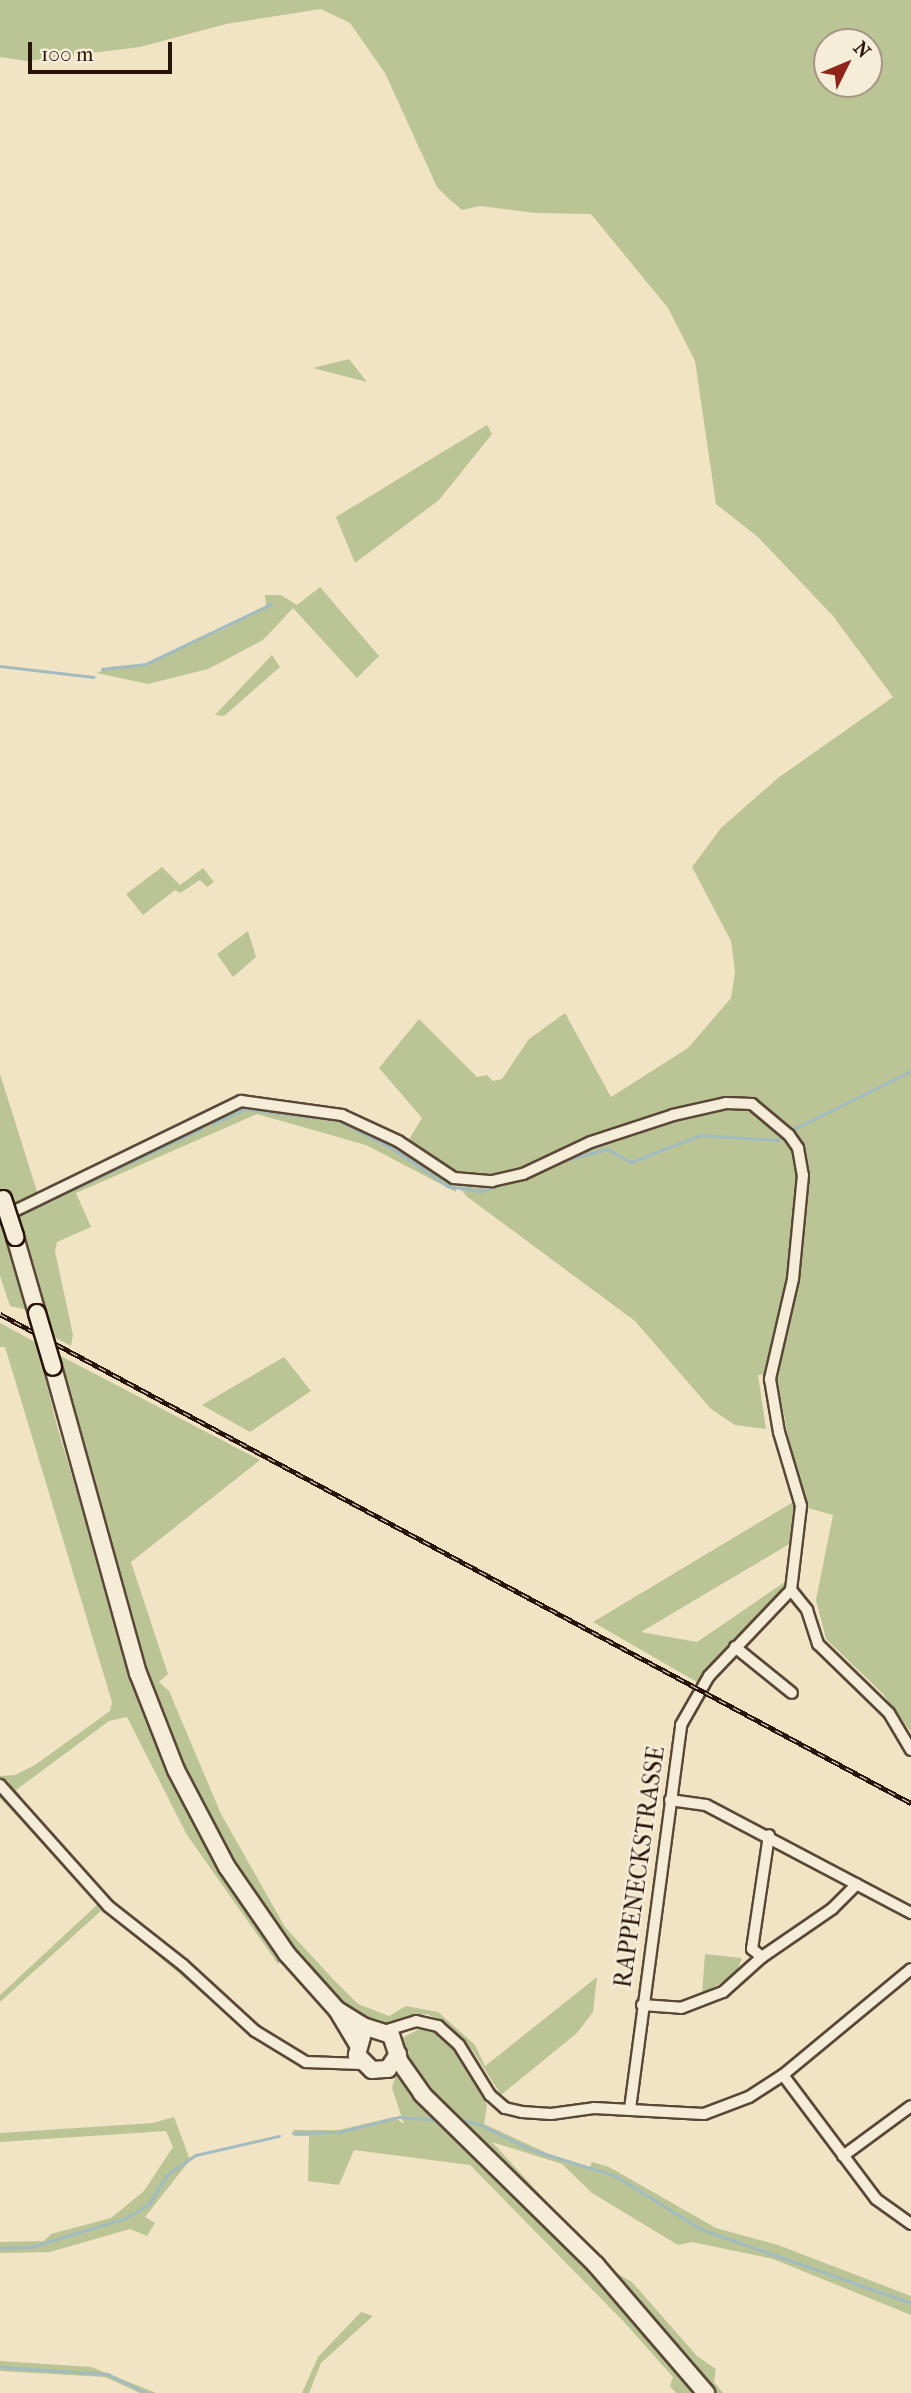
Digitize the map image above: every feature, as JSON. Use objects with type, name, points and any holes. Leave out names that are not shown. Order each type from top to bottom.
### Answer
[{"type":"main road","points":[[2,1193],[138,1673],[182,1782],[226,1867],[287,1954],[337,2010],[359,2053],[372,2070],[384,2070],[422,2094],[469,2137],[596,2265],[706,2393]]},
{"type":"main road","points":[[337,2010],[389,2039],[422,2094]]},
{"type":"main road","points":[[359,2053],[365,2034],[389,2039]]},
{"type":"main road","points":[[384,2070],[389,2039]]},
{"type":"street","points":[[0,1218],[241,1101],[342,1115],[398,1141],[454,1178],[492,1181],[523,1174],[591,1142],[673,1115],[726,1103],[752,1104],[788,1133],[798,1148],[804,1187],[793,1279],[772,1362],[779,1432],[801,1506],[791,1590],[807,1610],[818,1644],[836,1666],[889,1713],[911,1750]]},
{"type":"street","name":"RAPPENECKSTRASSE","points":[[630,2109],[670,1800],[686,1711],[735,1647],[791,1590]]},
{"type":"street","points":[[735,1647],[792,1693]]},
{"type":"street","points":[[0,1786],[108,1906],[183,1965],[255,2031],[306,2062],[339,2065],[359,2053]]},
{"type":"street","points":[[670,1800],[706,1805],[769,1835],[911,1913]]},
{"type":"street","points":[[762,1957],[752,1949],[769,1835]]},
{"type":"street","points":[[642,2005],[681,2007],[702,2002],[723,1992],[762,1957],[832,1909],[857,1884]]},
{"type":"street","points":[[389,2039],[405,2025],[425,2021],[449,2034],[490,2095],[505,2108],[551,2114],[630,2109],[704,2114],[749,2097],[783,2075],[911,1969]]},
{"type":"street","points":[[783,2075],[876,2199],[911,2224]]},
{"type":"street","points":[[843,2156],[911,2106]]},
{"type":"green space","points":[[0,0],[911,0],[911,1732],[883,1694],[826,1639],[816,1600],[833,1515],[801,1506],[801,1537],[641,1632],[697,1642],[792,1577],[791,1590],[702,1685],[593,1622],[800,1498],[774,1363],[796,1279],[800,1186],[791,1231],[786,1300],[769,1374],[758,1375],[766,1429],[735,1425],[711,1409],[635,1321],[466,1196],[455,1180],[456,1192],[366,1145],[257,1114],[76,1193],[91,1227],[57,1242],[55,1251],[73,1335],[71,1346],[52,1336],[45,1314],[10,1306],[0,1276],[0,1074],[40,1201],[242,1104],[342,1115],[405,1146],[422,1118],[379,1068],[419,1019],[477,1077],[487,1075],[493,1081],[502,1079],[529,1039],[565,1013],[611,1097],[688,1048],[731,998],[735,972],[731,941],[692,867],[721,828],[778,778],[893,697],[833,616],[758,537],[716,504],[695,361],[668,308],[591,214],[535,213],[480,206],[462,210],[448,198],[437,187],[385,73],[350,23],[321,9],[226,24],[140,47],[27,61],[0,57]]},
{"type":"green space","points":[[349,359],[367,382],[313,368]]},
{"type":"green space","points":[[487,425],[492,434],[439,500],[355,563],[336,517]]},
{"type":"green space","points":[[320,587],[379,656],[357,678],[293,608],[263,640],[208,669],[148,684],[97,673],[109,667],[146,664],[226,628],[266,606],[265,595],[281,595],[297,605]]},
{"type":"green space","points":[[272,655],[280,667],[224,716],[215,715]]},
{"type":"green space","points":[[162,867],[180,885],[203,868],[214,882],[207,887],[200,880],[180,893],[175,890],[143,915],[126,894]]},
{"type":"green space","points":[[248,931],[256,957],[233,977],[217,954]]},
{"type":"green space","points":[[0,1323],[37,1343],[57,1426],[141,1707],[153,1701],[57,1354],[260,1460],[131,1562],[168,1674],[159,1682],[169,1691],[221,1814],[285,1927],[358,2004],[389,2016],[406,2006],[438,2012],[475,2045],[485,2066],[597,1977],[593,2012],[577,2033],[501,2095],[473,2051],[442,2020],[426,2014],[383,2025],[361,2020],[287,1954],[278,1964],[187,1835],[127,1717],[109,1721],[16,1790],[76,1868],[236,2008],[229,2016],[103,1909],[0,2002],[0,1995],[98,1904],[0,1798],[0,1776],[15,1775],[35,1765],[110,1711],[112,1702],[5,1347],[0,1347]]},
{"type":"green space","points":[[284,1357],[311,1391],[250,1432],[202,1405]]},
{"type":"green space","points":[[705,1954],[742,1958],[736,1974],[702,1994]]},
{"type":"green space","points":[[419,2029],[435,2030],[464,2062],[487,2105],[484,2124],[549,2154],[590,2167],[592,2162],[609,2167],[716,2228],[778,2245],[911,2296],[911,2315],[773,2259],[692,2242],[678,2245],[592,2193],[562,2164],[492,2142],[606,2267],[632,2282],[697,2356],[716,2369],[714,2382],[723,2393],[676,2393],[670,2386],[673,2377],[624,2322],[470,2165],[354,2150],[339,2185],[308,2181],[309,2136],[294,2136],[293,2130],[339,2130],[394,2117],[404,2124],[392,2088],[396,2074],[405,2064],[401,2039]]},
{"type":"green space","points":[[174,2117],[190,2160],[145,2217],[155,2223],[147,2236],[130,2229],[50,2252],[0,2253],[0,2242],[44,2241],[51,2234],[111,2218],[144,2191],[173,2147],[166,2131],[0,2142],[0,2133],[153,2123]]},
{"type":"green space","points":[[361,2312],[373,2316],[321,2363],[309,2393],[302,2393],[318,2357]]},
{"type":"green space","points":[[0,2361],[91,2367],[156,2393],[140,2393],[105,2377],[0,2371]]},
{"type":"waterway","points":[[102,669],[146,664],[271,604]]},
{"type":"waterway","points":[[0,666],[93,677]]},
{"type":"waterway","points":[[790,1131],[911,1071]]},
{"type":"waterway","points":[[212,1124],[245,1109],[338,1120],[392,1148],[448,1186],[480,1191],[500,1185]]},
{"type":"waterway","points":[[14,1217],[201,1129]]},
{"type":"waterway","points":[[565,1160],[607,1149],[631,1162],[701,1135],[777,1140],[784,1135]]},
{"type":"waterway","points":[[293,2133],[339,2132],[399,2117],[439,2120]]},
{"type":"waterway","points":[[456,2120],[477,2123],[532,2150],[616,2176],[701,2229],[911,2303]]},
{"type":"waterway","points":[[0,2248],[31,2247],[126,2218],[149,2204],[167,2175],[196,2155],[279,2136]]},
{"type":"waterway","points":[[0,2367],[108,2374],[147,2393]]},
{"type":"railway","points":[[0,1314],[911,1803]]}]
